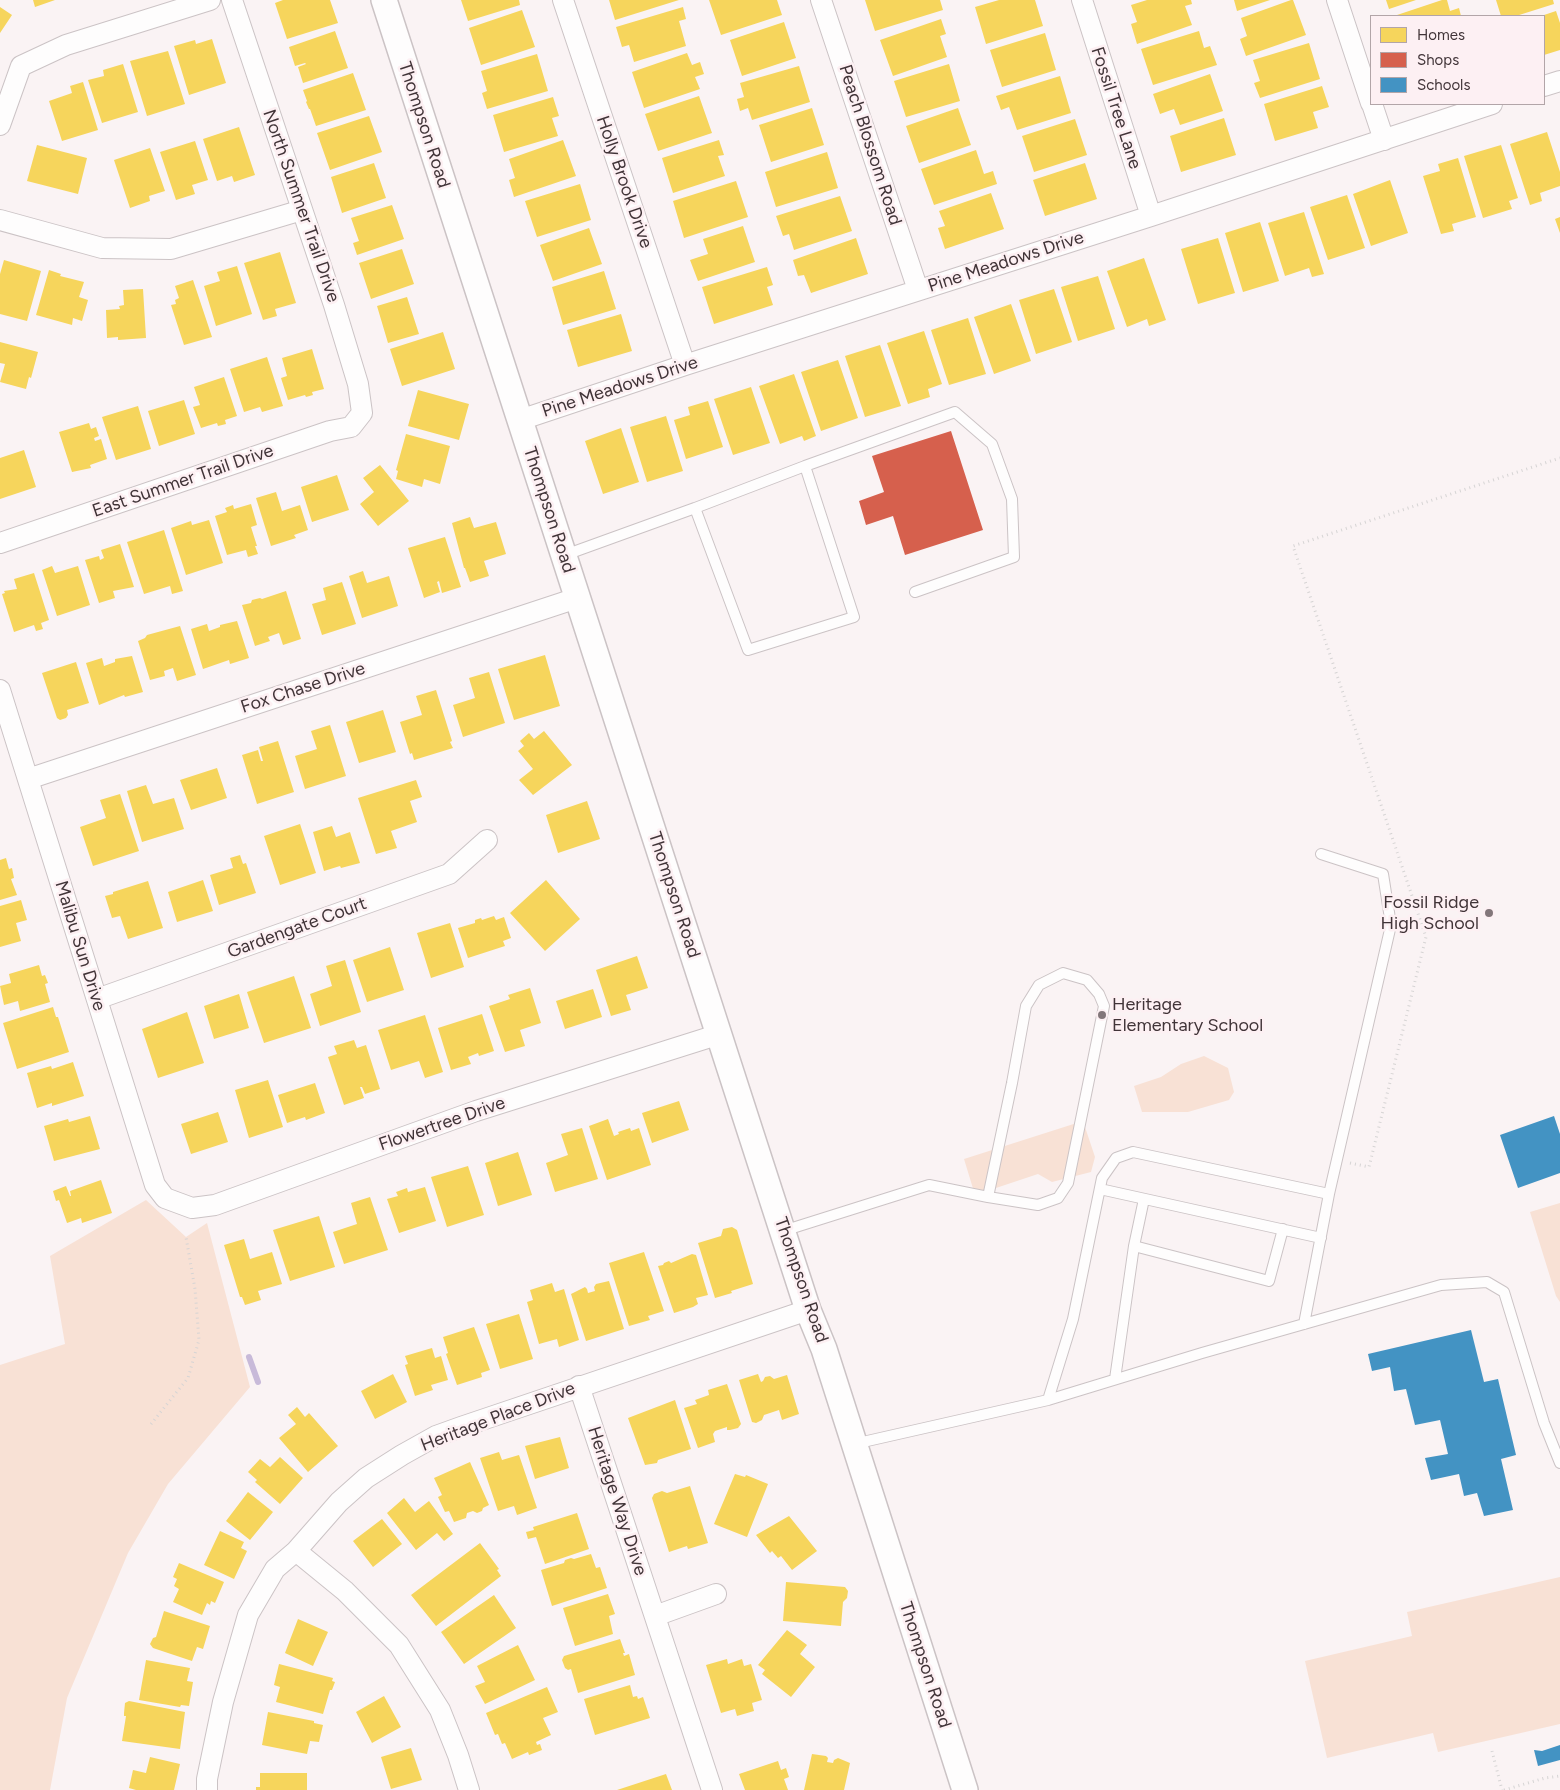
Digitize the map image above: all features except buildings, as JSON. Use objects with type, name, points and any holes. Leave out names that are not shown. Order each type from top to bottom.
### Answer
[{"type":"street","points":[[0,125],[21,66],[66,45],[210,0]]},
{"type":"street","name":"North Summer Trail Drive","points":[[232,0],[334,305],[358,384],[362,413]]},
{"type":"street","name":"Thompson Road","points":[[384,0],[808,1310],[824,1349],[965,1790]]},
{"type":"street","name":"Holly Brook Drive","points":[[563,0],[685,365]]},
{"type":"street","name":"Peach Blossom Road","points":[[821,0],[918,290]]},
{"type":"street","name":"Fossil Tree Lane","points":[[1082,0],[1151,216]]},
{"type":"street","points":[[1337,0],[1370,100]]},
{"type":"street","points":[[1545,86],[1560,81]]},
{"type":"street","points":[[1372,105],[1384,140]]},
{"type":"street","name":"Pine Meadows Drive","points":[[520,420],[1489,105]]},
{"type":"street","points":[[0,220],[102,248],[171,249],[302,210]]},
{"type":"street","name":"East Summer Trail Drive","points":[[0,543],[330,431],[351,427],[362,413]]},
{"type":"street","name":"Fox Chase Drive","points":[[28,779],[577,598]]},
{"type":"street","name":"Malibu Sun Drive","points":[[0,690],[155,1185],[166,1198]]},
{"type":"street","name":"Gardengate Court","points":[[97,999],[449,874],[487,840]]},
{"type":"street","name":"Flowertree Drive","points":[[166,1198],[192,1208],[215,1205],[476,1111],[720,1034]]},
{"type":"street","name":"Heritage Place Drive","points":[[207,1790],[207,1779],[223,1702],[248,1615],[275,1568],[296,1551],[340,1502],[360,1484],[402,1455],[436,1436],[808,1310]]},
{"type":"street","name":"Heritage Way Drive","points":[[579,1386],[712,1790]]},
{"type":"street","points":[[296,1551],[345,1591],[399,1645],[440,1710],[458,1755],[469,1790]]},
{"type":"street","points":[[655,1616],[716,1594]]},
{"type":"lane","points":[[564,555],[956,412],[992,444],[1012,499],[1014,557],[915,592]]},
{"type":"lane","points":[[695,508],[748,650],[854,617],[805,466]]},
{"type":"lane","points":[[1304,1324],[1329,1194],[1391,925],[1383,874],[1321,854]]},
{"type":"lane","points":[[783,1231],[929,1185],[988,1197],[1038,1205],[1058,1198],[1068,1183],[1104,1006],[1099,994],[1087,980],[1063,973],[1039,985],[1026,1006],[988,1197]]},
{"type":"lane","points":[[1048,1400],[1073,1319],[1102,1178],[1116,1158],[1133,1152],[1329,1194]]},
{"type":"lane","points":[[1100,1189],[1321,1238]]},
{"type":"lane","points":[[1115,1379],[1134,1246],[1144,1199]]},
{"type":"lane","points":[[1134,1246],[1270,1281],[1282,1229]]},
{"type":"lane","points":[[854,1444],[1048,1400],[1441,1285],[1488,1282],[1504,1292],[1544,1422],[1560,1463]]},
{"type":"path","points":[[1337,1161],[1369,1167],[1426,937],[1293,546],[1560,458]]},
{"type":"path","points":[[151,1424],[188,1378],[199,1340],[195,1289],[186,1237]]},
{"type":"path","points":[[1492,1751],[1503,1790],[1545,1778],[1560,1776]]},
{"type":"shaded area","points":[[1204,1056],[1228,1068],[1234,1092],[1229,1100],[1188,1112],[1142,1112],[1134,1086],[1161,1077],[1181,1064]]},
{"type":"shaded area","points":[[1083,1121],[1095,1157],[1091,1172],[1052,1182],[1038,1174],[975,1195],[964,1159]]},
{"type":"shaded area","points":[[146,1200],[186,1237],[207,1223],[250,1387],[168,1484],[128,1553],[67,1698],[50,1790],[0,1790],[0,1365],[65,1344],[50,1256]]},
{"type":"shaded area","points":[[1560,1203],[1560,1302],[1556,1296],[1530,1212]]},
{"type":"shaded area","points":[[1560,1577],[1560,1724],[1438,1752],[1433,1733],[1327,1758],[1305,1661],[1412,1636],[1407,1612]]},
{"type":"waterway","points":[[249,1357],[258,1382]]},
{"type":"place","name":"Fossil Ridge High School","points":[[1489,913]]},
{"type":"place","name":"Heritage Elementary School","points":[[1102,1015]]}]
